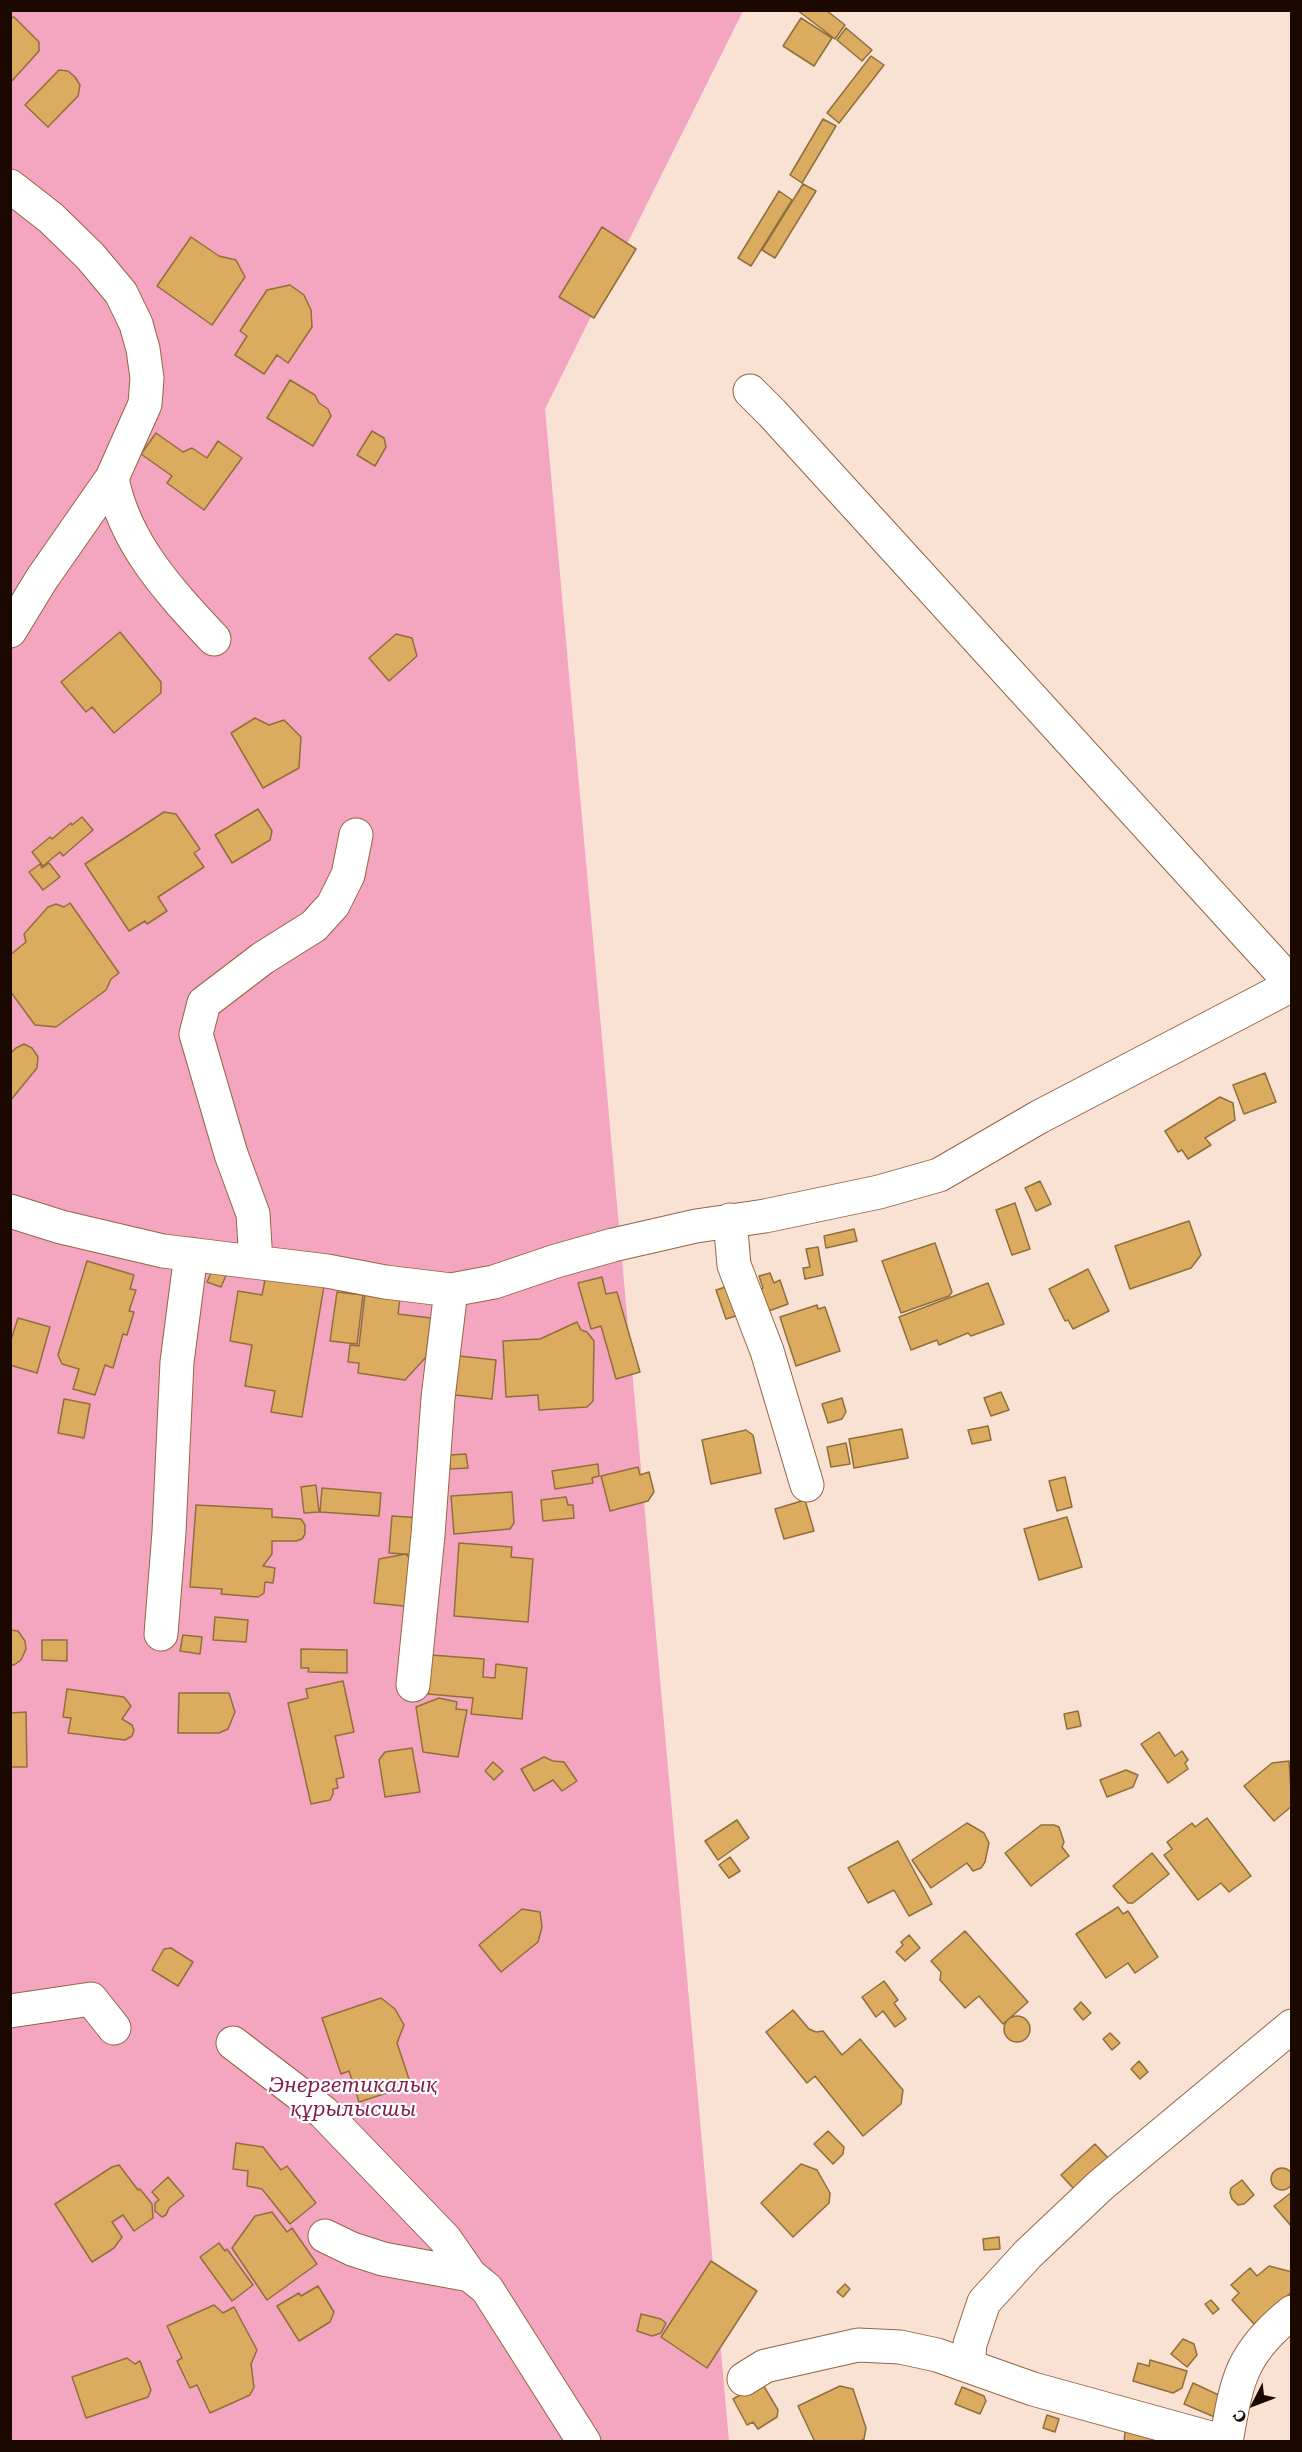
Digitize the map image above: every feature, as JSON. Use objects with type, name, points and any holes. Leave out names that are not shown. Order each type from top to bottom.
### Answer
[{"type":"street","points":[[10,186],[51,218],[90,256],[121,293],[136,324],[143,349],[147,378],[145,404],[112,478],[41,580],[10,631]]},
{"type":"street","points":[[10,1211],[61,1227],[162,1251],[451,1290],[494,1282],[613,1245],[879,1192],[939,1175],[1039,1117],[1292,985],[750,391]]},
{"type":"street","points":[[112,478],[116,500],[137,544],[166,587],[214,639]]},
{"type":"street","points":[[256,1262],[253,1214],[231,1154],[196,1034],[204,1002],[263,958],[314,926],[333,905],[348,875],[356,835]]},
{"type":"street","points":[[730,1220],[734,1265],[767,1351],[807,1485]]},
{"type":"street","points":[[161,1634],[169,1532],[177,1362],[191,1254]]},
{"type":"street","points":[[413,1685],[428,1535],[438,1398],[451,1290]]},
{"type":"street","points":[[10,2011],[91,1999],[114,2028]]},
{"type":"street","points":[[968,2365],[970,2344],[984,2302],[1028,2254],[1101,2185],[1292,2026]]},
{"type":"street","points":[[233,2043],[323,2112],[446,2239],[470,2275],[487,2289],[584,2442]]},
{"type":"street","points":[[325,2236],[352,2249],[383,2259],[470,2275]]},
{"type":"street","points":[[744,2379],[765,2366],[858,2345],[900,2347],[937,2355],[1034,2389],[1225,2442],[1235,2389],[1243,2367],[1260,2343],[1292,2312]]},
{"type":"green space","name":"Энергетикалық құрылысшы","points":[[11,11],[743,11],[545,409],[729,2441],[11,2442]]},
{"type":"building","points":[[797,10],[826,10],[845,25],[835,39]]},
{"type":"building","points":[[14,17],[39,42],[39,51],[10,83],[10,18]]},
{"type":"building","points":[[801,18],[832,38],[814,66],[783,46]]},
{"type":"building","points":[[846,28],[872,50],[862,61],[837,40]]},
{"type":"building","points":[[871,56],[884,65],[839,123],[827,113]]},
{"type":"building","points":[[59,70],[68,71],[75,77],[80,85],[78,96],[48,127],[25,105]]},
{"type":"building","points":[[823,119],[836,126],[802,183],[790,175]]},
{"type":"building","points":[[803,184],[816,191],[775,258],[762,250]]},
{"type":"building","points":[[779,191],[792,200],[751,266],[738,258]]},
{"type":"building","points":[[602,227],[636,249],[594,318],[559,297]]},
{"type":"building","points":[[191,237],[219,256],[236,260],[245,277],[212,325],[157,286]]},
{"type":"building","points":[[290,285],[304,295],[311,310],[312,327],[288,363],[277,355],[264,374],[235,355],[247,336],[240,331],[267,290]]},
{"type":"building","points":[[290,380],[315,395],[319,403],[328,409],[331,416],[313,446],[267,418]]},
{"type":"building","points":[[372,431],[384,438],[386,447],[375,466],[357,455]]},
{"type":"building","points":[[156,433],[183,452],[192,448],[207,458],[218,441],[242,458],[204,510],[167,483],[172,476],[141,454]]},
{"type":"building","points":[[120,632],[161,682],[161,693],[114,733],[92,707],[86,712],[61,682]]},
{"type":"building","points":[[396,634],[412,638],[417,656],[389,681],[369,658]]},
{"type":"building","points":[[255,718],[269,725],[284,720],[301,737],[299,768],[263,788],[231,733]]},
{"type":"building","points":[[258,809],[272,831],[270,840],[232,863],[215,835]]},
{"type":"building","points":[[164,812],[176,814],[200,849],[194,853],[204,867],[158,897],[167,911],[147,924],[145,921],[129,931],[85,864]]},
{"type":"building","points":[[82,817],[93,830],[63,856],[60,852],[43,866],[32,852],[50,837],[52,839]]},
{"type":"building","points":[[49,863],[60,877],[43,890],[29,872],[40,864],[42,868]]},
{"type":"building","points":[[70,903],[119,973],[111,979],[106,990],[56,1027],[35,1025],[10,991],[10,955],[26,942],[24,934],[48,907],[56,904],[64,907]]},
{"type":"building","points":[[24,1044],[32,1048],[38,1057],[37,1068],[10,1101],[10,1054]]},
{"type":"building","points":[[1265,1073],[1276,1102],[1244,1114],[1233,1085]]},
{"type":"building","points":[[1220,1097],[1233,1103],[1235,1120],[1205,1138],[1211,1145],[1188,1159],[1182,1150],[1178,1152],[1165,1131]]},
{"type":"building","points":[[1040,1181],[1051,1204],[1036,1211],[1025,1188]]},
{"type":"building","points":[[1015,1203],[1030,1249],[1012,1255],[996,1210]]},
{"type":"building","points":[[1189,1221],[1201,1255],[1191,1268],[1130,1289],[1115,1246]]},
{"type":"building","points":[[854,1229],[857,1241],[826,1248],[824,1236]]},
{"type":"building","points":[[935,1243],[952,1292],[949,1296],[901,1313],[882,1261]]},
{"type":"building","points":[[818,1247],[823,1275],[805,1279],[803,1268],[810,1267],[806,1249]]},
{"type":"building","points":[[87,1261],[134,1275],[130,1289],[136,1290],[129,1311],[134,1312],[127,1335],[123,1334],[113,1368],[105,1365],[95,1395],[73,1389],[79,1369],[62,1364],[58,1355]]},
{"type":"building","points":[[1088,1269],[1109,1311],[1073,1329],[1068,1320],[1065,1321],[1049,1289]]},
{"type":"building","points":[[267,1270],[325,1280],[302,1417],[271,1412],[275,1391],[245,1386],[252,1345],[230,1341],[238,1291],[262,1295]]},
{"type":"building","points":[[212,1271],[228,1271],[221,1287],[207,1282]]},
{"type":"building","points":[[770,1273],[774,1283],[780,1280],[788,1304],[766,1312],[759,1290],[763,1288],[759,1276]]},
{"type":"building","points":[[602,1277],[606,1294],[617,1292],[640,1372],[616,1379],[601,1326],[591,1329],[578,1283]]},
{"type":"building","points":[[988,1283],[1004,1324],[971,1336],[968,1333],[939,1345],[937,1340],[911,1350],[899,1317]]},
{"type":"building","points":[[732,1285],[742,1314],[726,1319],[716,1290]]},
{"type":"building","points":[[337,1292],[363,1295],[357,1344],[330,1341]]},
{"type":"building","points":[[365,1294],[400,1298],[398,1314],[431,1318],[426,1357],[405,1380],[358,1373],[359,1363],[348,1362],[350,1345],[359,1346]]},
{"type":"building","points":[[817,1305],[818,1309],[825,1307],[840,1351],[796,1366],[780,1317]]},
{"type":"building","points":[[18,1318],[50,1327],[37,1373],[10,1365],[10,1343]]},
{"type":"building","points":[[577,1322],[581,1330],[587,1332],[594,1341],[593,1401],[587,1407],[539,1410],[538,1395],[506,1397],[503,1341],[540,1339]]},
{"type":"building","points":[[459,1356],[496,1360],[492,1399],[455,1395]]},
{"type":"building","points":[[1001,1392],[1009,1410],[991,1416],[984,1398]]},
{"type":"building","points":[[842,1398],[846,1412],[842,1419],[828,1423],[822,1404]]},
{"type":"building","points":[[64,1399],[90,1404],[84,1438],[58,1433]]},
{"type":"building","points":[[988,1426],[991,1440],[972,1444],[968,1430]]},
{"type":"building","points":[[902,1429],[908,1458],[854,1468],[849,1439]]},
{"type":"building","points":[[746,1430],[753,1435],[761,1473],[711,1484],[702,1440]]},
{"type":"building","points":[[846,1443],[850,1464],[831,1467],[827,1447]]},
{"type":"building","points":[[466,1454],[468,1468],[450,1469],[450,1455]]},
{"type":"building","points":[[598,1464],[599,1476],[592,1478],[593,1483],[555,1489],[552,1471]]},
{"type":"building","points":[[638,1467],[640,1475],[649,1472],[654,1492],[648,1501],[610,1511],[601,1476]]},
{"type":"building","points":[[1065,1477],[1072,1507],[1057,1511],[1049,1481]]},
{"type":"building","points":[[316,1485],[319,1512],[304,1513],[301,1487]]},
{"type":"building","points":[[322,1488],[381,1493],[379,1516],[320,1512]]},
{"type":"building","points":[[512,1492],[514,1523],[510,1529],[454,1534],[451,1496]]},
{"type":"building","points":[[566,1497],[568,1505],[573,1505],[574,1518],[543,1521],[541,1500]]},
{"type":"building","points":[[805,1500],[814,1531],[784,1539],[775,1509]]},
{"type":"building","points":[[196,1505],[272,1509],[272,1517],[301,1519],[305,1525],[305,1534],[302,1539],[296,1541],[272,1541],[272,1554],[263,1566],[275,1568],[273,1583],[265,1582],[264,1593],[258,1597],[221,1594],[222,1589],[190,1587]]},
{"type":"building","points":[[392,1516],[422,1518],[419,1555],[389,1553]]},
{"type":"building","points":[[1067,1517],[1082,1567],[1039,1580],[1024,1529]]},
{"type":"building","points":[[459,1543],[512,1547],[511,1557],[533,1559],[528,1622],[454,1616]]},
{"type":"building","points":[[406,1554],[418,1570],[413,1607],[374,1603],[379,1559]]},
{"type":"building","points":[[215,1617],[248,1620],[246,1642],[213,1640]]},
{"type":"building","points":[[10,1630],[18,1631],[25,1641],[26,1649],[21,1660],[14,1665],[10,1664]]},
{"type":"building","points":[[183,1635],[202,1637],[200,1654],[180,1651]]},
{"type":"building","points":[[42,1640],[67,1640],[67,1661],[42,1660]]},
{"type":"building","points":[[301,1649],[347,1650],[347,1673],[308,1672],[309,1668],[301,1668]]},
{"type":"building","points":[[431,1655],[484,1659],[483,1677],[495,1678],[496,1664],[527,1668],[522,1719],[471,1714],[473,1698],[428,1694]]},
{"type":"building","points":[[343,1681],[354,1732],[335,1736],[344,1777],[336,1779],[338,1788],[333,1789],[330,1800],[311,1804],[288,1703],[308,1698],[306,1689]]},
{"type":"building","points":[[67,1689],[124,1697],[131,1706],[122,1719],[132,1725],[134,1730],[132,1736],[125,1740],[68,1733],[71,1718],[63,1717]]},
{"type":"building","points":[[179,1693],[229,1693],[235,1712],[228,1729],[219,1733],[178,1733]]},
{"type":"building","points":[[439,1698],[457,1702],[456,1709],[467,1710],[458,1757],[423,1752],[416,1707]]},
{"type":"building","points":[[1078,1711],[1081,1726],[1067,1729],[1064,1714]]},
{"type":"building","points":[[26,1712],[27,1767],[10,1767],[10,1713]]},
{"type":"building","points":[[1159,1732],[1175,1756],[1182,1751],[1188,1760],[1185,1763],[1188,1769],[1168,1783],[1141,1744]]},
{"type":"building","points":[[412,1748],[420,1792],[385,1797],[379,1760],[385,1752]]},
{"type":"building","points":[[544,1757],[564,1762],[577,1781],[562,1791],[553,1780],[534,1791],[521,1769]]},
{"type":"building","points":[[1289,1761],[1292,1806],[1274,1821],[1244,1786],[1272,1763]]},
{"type":"building","points":[[493,1762],[503,1771],[494,1780],[485,1771]]},
{"type":"building","points":[[1126,1770],[1138,1775],[1133,1787],[1107,1797],[1100,1780]]},
{"type":"building","points":[[1207,1818],[1251,1876],[1229,1892],[1221,1883],[1198,1900],[1164,1855],[1172,1849],[1167,1842],[1192,1823],[1195,1827]]},
{"type":"building","points":[[737,1820],[749,1838],[718,1860],[705,1841]]},
{"type":"building","points":[[967,1823],[984,1833],[989,1843],[985,1862],[981,1868],[973,1871],[967,1863],[931,1888],[912,1860]]},
{"type":"building","points":[[1041,1825],[1059,1827],[1064,1842],[1062,1847],[1069,1856],[1031,1886],[1005,1853]]},
{"type":"building","points":[[898,1841],[932,1904],[909,1916],[894,1890],[868,1903],[848,1868]]},
{"type":"building","points":[[1152,1853],[1169,1874],[1133,1903],[1128,1903],[1113,1886]]},
{"type":"building","points":[[730,1857],[740,1871],[729,1878],[719,1865]]},
{"type":"building","points":[[1118,1907],[1123,1914],[1128,1911],[1158,1957],[1135,1973],[1128,1963],[1106,1978],[1076,1934]]},
{"type":"building","points":[[522,1909],[540,1912],[542,1927],[538,1942],[501,1972],[479,1945]]},
{"type":"building","points":[[965,1931],[1028,2002],[1003,2024],[979,1996],[965,2008],[940,1980],[941,1972],[931,1961]]},
{"type":"building","points":[[909,1935],[920,1948],[905,1961],[896,1952],[903,1945],[901,1942]]},
{"type":"building","points":[[171,1948],[193,1962],[178,1986],[152,1970],[164,1949]]},
{"type":"building","points":[[884,1981],[898,2000],[894,2003],[906,2019],[895,2027],[883,2011],[876,2017],[862,1997]]},
{"type":"building","points":[[381,1998],[395,2009],[404,2025],[397,2043],[409,2079],[395,2084],[393,2091],[359,2102],[349,2071],[341,2074],[322,2018]]},
{"type":"building","points":[[1081,2002],[1091,2013],[1083,2020],[1074,2009]]},
{"type":"building","points":[[793,2010],[809,2029],[816,2032],[823,2031],[842,2055],[860,2039],[903,2090],[901,2104],[863,2136],[815,2076],[807,2083],[766,2032]]},
{"type":"building","points":[[1017,2016],[1026,2020],[1030,2029],[1026,2038],[1017,2042],[1008,2038],[1004,2029],[1008,2020]]},
{"type":"building","points":[[1110,2033],[1120,2043],[1112,2050],[1103,2039]]},
{"type":"building","points":[[1139,2061],[1148,2072],[1140,2079],[1131,2069]]},
{"type":"building","points":[[828,2131],[844,2147],[843,2154],[833,2164],[814,2144]]},
{"type":"building","points":[[236,2143],[263,2147],[281,2170],[287,2166],[316,2203],[290,2224],[262,2189],[247,2186],[248,2171],[233,2169]]},
{"type":"building","points":[[1095,2144],[1111,2161],[1074,2189],[1061,2175]]},
{"type":"building","points":[[801,2164],[817,2170],[830,2193],[829,2203],[793,2237],[761,2203]]},
{"type":"building","points":[[119,2165],[152,2204],[153,2218],[134,2231],[123,2215],[112,2222],[122,2237],[114,2248],[92,2262],[55,2204],[112,2167]]},
{"type":"building","points":[[1282,2168],[1290,2171],[1293,2179],[1290,2187],[1282,2190],[1274,2187],[1271,2179],[1274,2171]]},
{"type":"building","points":[[168,2177],[184,2196],[162,2217],[155,2211],[155,2203],[159,2200],[152,2192]]},
{"type":"building","points":[[1242,2180],[1254,2195],[1244,2204],[1238,2205],[1230,2193],[1231,2188]]},
{"type":"building","points":[[1292,2192],[1292,2227],[1274,2206]]},
{"type":"building","points":[[272,2212],[287,2232],[292,2228],[317,2264],[267,2300],[232,2248],[255,2216]]},
{"type":"building","points":[[999,2237],[1000,2249],[984,2250],[983,2239]]},
{"type":"building","points":[[219,2243],[225,2251],[227,2249],[253,2285],[232,2301],[200,2257]]},
{"type":"building","points":[[711,2261],[757,2291],[707,2368],[661,2337]]},
{"type":"building","points":[[1269,2266],[1292,2272],[1292,2292],[1254,2324],[1232,2300],[1239,2293],[1231,2285],[1250,2268],[1257,2276]]},
{"type":"building","points":[[845,2284],[850,2289],[843,2297],[837,2292]]},
{"type":"building","points":[[318,2286],[334,2312],[330,2322],[299,2341],[277,2306],[299,2293],[301,2296]]},
{"type":"building","points":[[1211,2300],[1219,2309],[1213,2314],[1205,2304]]},
{"type":"building","points":[[214,2305],[223,2313],[234,2307],[257,2350],[251,2364],[254,2387],[250,2395],[210,2413],[197,2385],[190,2388],[177,2361],[182,2358],[167,2326]]},
{"type":"building","points":[[641,2314],[661,2319],[666,2323],[661,2333],[652,2336],[637,2331]]},
{"type":"building","points":[[1183,2339],[1194,2344],[1197,2355],[1187,2367],[1171,2354]]},
{"type":"building","points":[[127,2358],[135,2364],[140,2361],[151,2390],[148,2397],[86,2418],[72,2377]]},
{"type":"building","points":[[1150,2360],[1187,2371],[1182,2388],[1173,2393],[1133,2381],[1138,2363],[1149,2366]]},
{"type":"building","points":[[762,2383],[778,2410],[777,2417],[758,2429],[753,2422],[747,2425],[733,2399]]},
{"type":"building","points":[[1193,2383],[1225,2398],[1217,2418],[1184,2404]]},
{"type":"building","points":[[840,2386],[853,2389],[866,2428],[864,2439],[859,2442],[815,2442],[798,2406]]},
{"type":"building","points":[[962,2387],[984,2396],[986,2401],[980,2414],[955,2404]]},
{"type":"building","points":[[1047,2415],[1059,2419],[1055,2432],[1043,2428]]},
{"type":"building","points":[[1125,2432],[1169,2438],[1169,2442],[1124,2442]]}]
